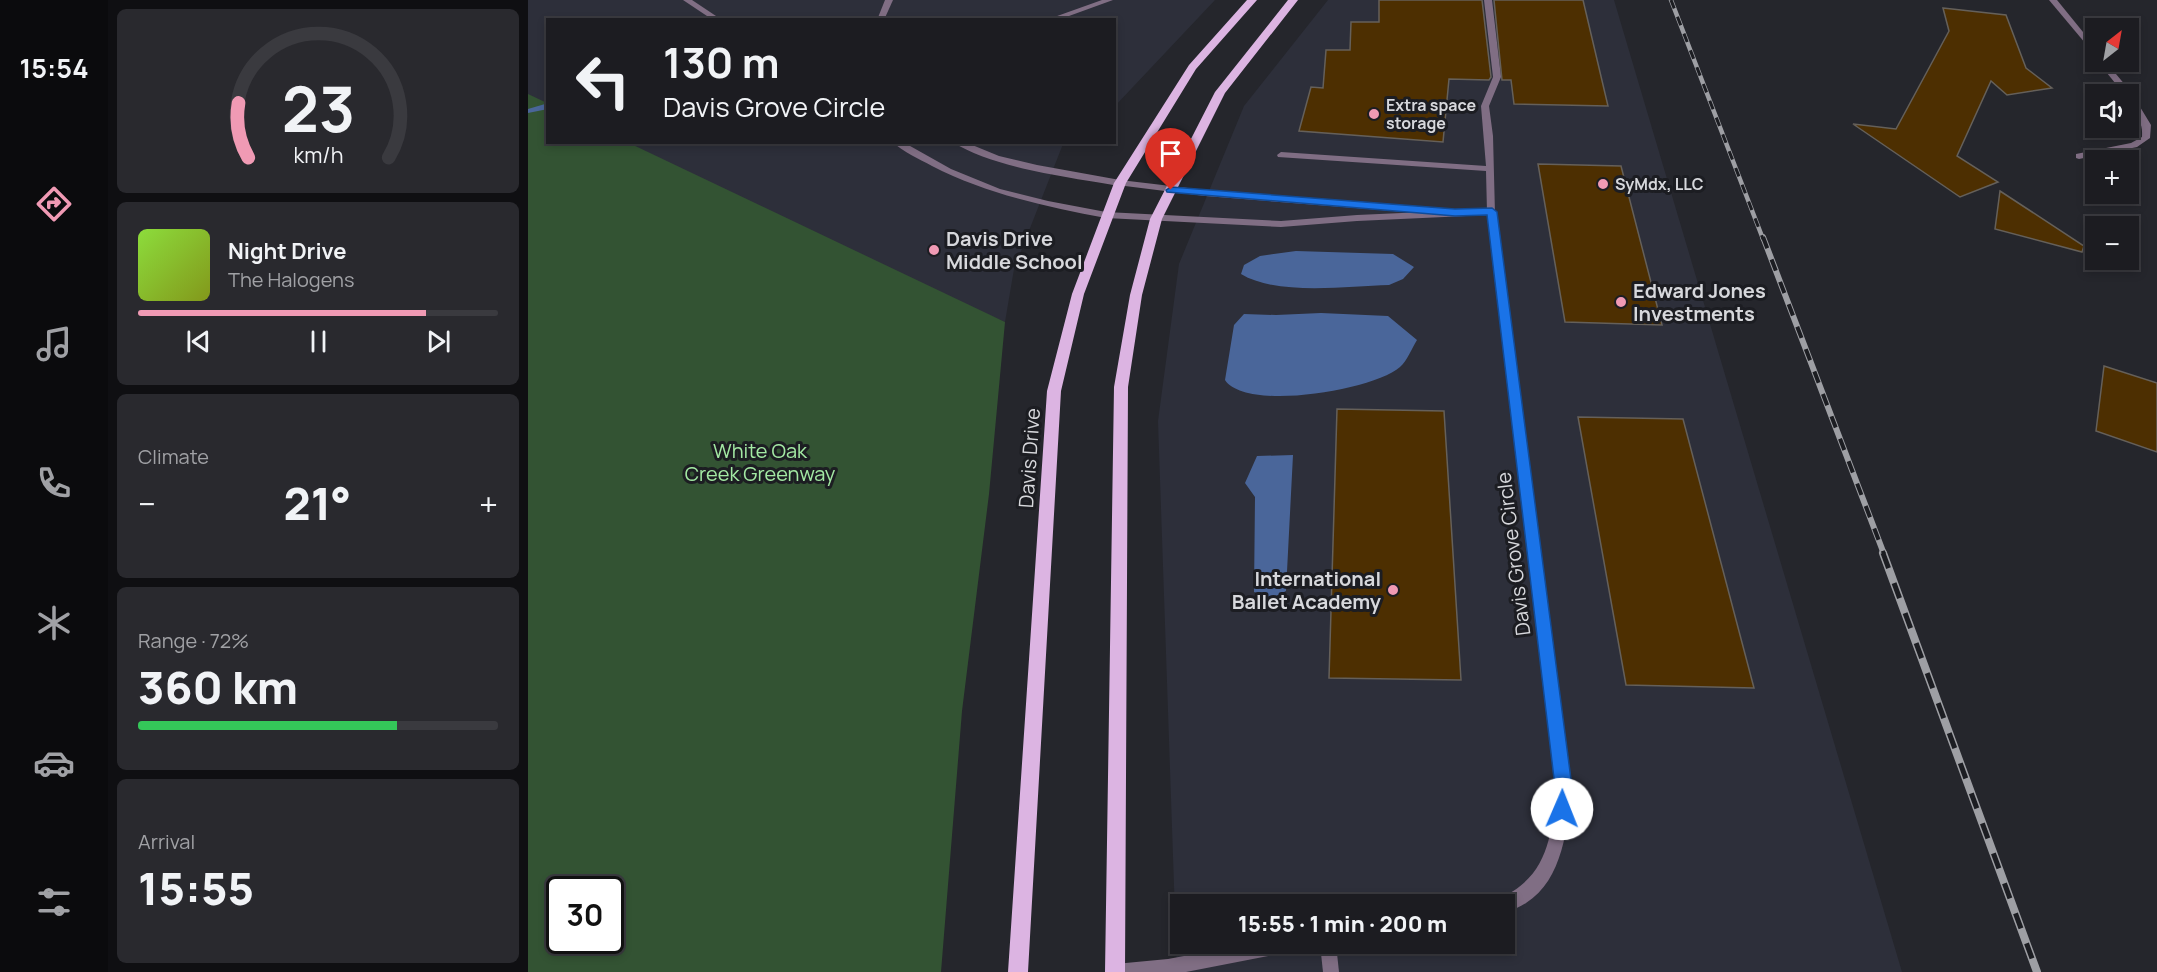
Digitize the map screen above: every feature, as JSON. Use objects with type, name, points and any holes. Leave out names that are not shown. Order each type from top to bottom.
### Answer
[{"type":"main road","name":"Davis Drive","points":[[1018,972],[1054,391],[1078,294],[1106,214],[1120,183],[1192,67],[1252,0]]},
{"type":"main road","points":[[1115,972],[1121,387],[1136,296],[1156,219],[1220,92],[1293,0]]},
{"type":"street","points":[[687,0],[716,18]]},
{"type":"street","points":[[881,18],[889,0]]},
{"type":"street","points":[[1055,18],[1109,0]]},
{"type":"street","name":"Davis Grove Circle","points":[[1488,0],[1497,77],[1485,106],[1492,212],[1564,787],[1560,831],[1539,884],[1515,898]]},
{"type":"street","points":[[2053,0],[2085,40]]},
{"type":"street","points":[[2110,72],[2119,84]]},
{"type":"street","points":[[2079,156],[2134,145],[2146,138],[2147,125],[2139,112]]},
{"type":"street","points":[[899,144],[936,167],[1023,200],[1106,214],[1156,219],[1281,224],[1455,212],[1492,212]]},
{"type":"street","points":[[961,144],[982,154],[1037,169],[1120,183],[1171,190],[1455,212]]},
{"type":"street","points":[[1281,155],[1489,169]]},
{"type":"street","points":[[1115,972],[1168,967],[1236,954]]},
{"type":"street","points":[[1329,954],[1331,972]]},
{"type":"shaded area","points":[[528,0],[1215,0],[1116,105],[1116,18],[546,18],[546,104],[528,95]]},
{"type":"shaded area","points":[[1328,0],[1614,0],[1902,972],[1177,972],[1176,954],[1515,954],[1515,894],[1174,894],[1158,421],[1179,264],[1244,106]]},
{"type":"shaded area","name":"Davis Drive Middle School","points":[[628,144],[1063,144],[1014,269],[1005,322],[940,294]]},
{"type":"green space","name":"White Oak Creek Greenway","points":[[528,94],[546,103],[546,144],[631,144],[1005,322],[989,494],[962,711],[941,972],[528,972]]},
{"type":"water","points":[[1296,251],[1393,254],[1414,267],[1403,279],[1389,285],[1333,288],[1273,285],[1241,274],[1244,265],[1260,256]]},
{"type":"water","points":[[1321,313],[1388,316],[1417,340],[1400,367],[1365,383],[1339,390],[1283,396],[1258,395],[1237,390],[1225,380],[1234,325],[1244,314]]},
{"type":"water","points":[[1293,455],[1286,591],[1272,598],[1254,592],[1255,497],[1245,483],[1257,456]]},
{"type":"building","points":[[1379,0],[1482,0],[1491,77],[1489,80],[1449,79],[1443,142],[1299,131],[1311,87],[1323,88],[1326,50],[1350,50],[1351,22],[1379,22]]},
{"type":"building","points":[[1494,0],[1583,0],[1608,106],[1514,104],[1511,80],[1502,80]]},
{"type":"building","points":[[1943,8],[2006,15],[2026,68],[2052,88],[2007,95],[1991,81],[1957,156],[1998,182],[1960,197],[1853,124],[1896,129],[1949,31]]},
{"type":"building","points":[[1538,164],[1621,166],[1662,325],[1565,322]]},
{"type":"building","points":[[2000,191],[2084,246],[2082,252],[1995,229]]},
{"type":"building","points":[[2104,366],[2157,383],[2157,452],[2096,431]]},
{"type":"building","points":[[1337,409],[1444,411],[1461,680],[1329,678]]},
{"type":"building","points":[[1578,417],[1683,419],[1754,688],[1626,685]]},
{"type":"waterway","points":[[528,111],[546,106]]},
{"type":"railway","points":[[1671,0],[1763,239]]},
{"type":"railway","points":[[1763,237],[1884,554]]},
{"type":"railway","points":[[1883,553],[2037,972]]},
{"type":"place","name":"Extra space storage","points":[[1374,114]]},
{"type":"place","name":"SyMdx, LLC","points":[[1603,184]]},
{"type":"place","name":"Davis Drive Middle School","points":[[934,250]]},
{"type":"place","name":"Edward Jones Investments","points":[[1621,302]]},
{"type":"place","name":"International Ballet Academy","points":[[1393,590]]},
{"type":"route","points":[[1171,190],[1455,212],[1492,212],[1534,563],[1564,787],[1562,809]]}]
